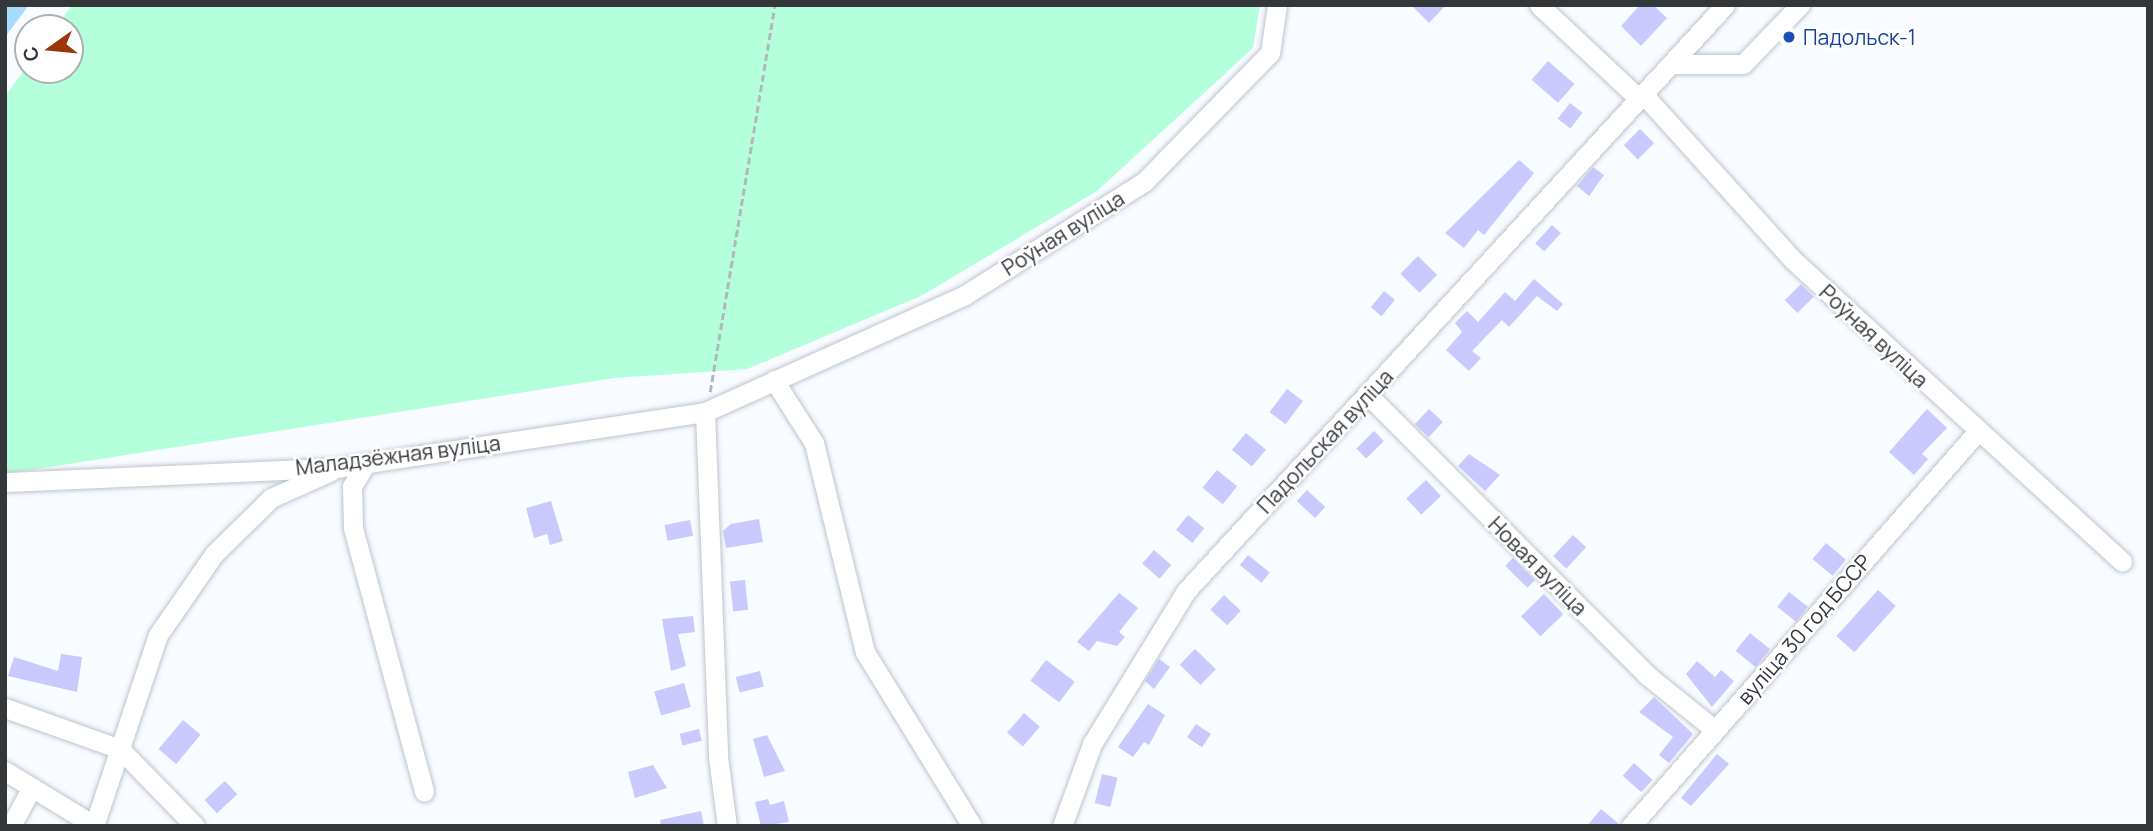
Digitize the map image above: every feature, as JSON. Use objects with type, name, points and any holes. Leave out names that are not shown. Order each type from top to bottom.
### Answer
[{"type":"street","name":"Роўная вуліца","points":[[774,380],[965,295],[1144,182],[1270,53],[1277,5]]},
{"type":"street","name":"Роўная вуліца","points":[[1539,5],[1641,97],[1794,261],[2122,562]]},
{"type":"street","name":"Падольская вуліца","points":[[1062,826],[1091,744],[1145,648],[1186,591],[1725,5]]},
{"type":"street","points":[[1671,64],[1743,64],[1800,5]]},
{"type":"street","name":"Маладзёжная вуліца","points":[[5,482],[342,467],[705,412],[774,380]]},
{"type":"street","points":[[774,380],[814,443],[865,652],[972,826]]},
{"type":"street","name":"Новая вуліца","points":[[1368,395],[1647,676],[1715,730]]},
{"type":"street","points":[[705,412],[718,757],[727,826]]},
{"type":"street","name":"вуліца 30 год БССР","points":[[1630,826],[1978,431]]},
{"type":"street","points":[[366,463],[352,486],[354,528],[424,793]]},
{"type":"street","points":[[5,771],[94,826],[158,635],[214,554],[271,498],[342,467]]},
{"type":"street","points":[[5,709],[120,749],[195,826]]},
{"type":"street","points":[[11,826],[32,788]]},
{"type":"path","points":[[705,412],[720,353],[775,5]]},
{"type":"green space","points":[[72,5],[1260,5],[1253,48],[1097,191],[921,296],[747,369],[614,378],[5,474],[5,96],[14,84],[84,84],[84,14],[65,14]]},
{"type":"water","points":[[5,5],[29,5],[22,14],[14,14],[14,25],[5,37]]},
{"type":"building","points":[[1411,5],[1446,5],[1429,23]]},
{"type":"building","points":[[1640,5],[1653,5],[1667,18],[1641,46],[1621,26]]},
{"type":"building","points":[[1548,61],[1574,84],[1558,103],[1532,80]]},
{"type":"building","points":[[1570,103],[1583,113],[1570,129],[1558,119]]},
{"type":"building","points":[[1640,129],[1654,143],[1638,159],[1624,145]]},
{"type":"building","points":[[1519,160],[1534,173],[1484,235],[1478,230],[1464,248],[1445,233]]},
{"type":"building","points":[[1593,167],[1604,175],[1589,196],[1577,186]]},
{"type":"building","points":[[1552,225],[1561,233],[1544,252],[1535,244]]},
{"type":"building","points":[[1418,256],[1437,275],[1419,293],[1400,274]]},
{"type":"building","points":[[1534,279],[1563,304],[1557,311],[1537,296],[1509,327],[1502,320],[1472,351],[1481,358],[1469,371],[1446,350],[1462,332],[1455,323],[1467,311],[1478,322],[1505,292],[1515,301]]},
{"type":"building","points":[[1801,284],[1814,297],[1797,313],[1785,300]]},
{"type":"building","points":[[1384,291],[1395,300],[1382,316],[1371,307]]},
{"type":"building","points":[[1287,389],[1303,401],[1286,424],[1270,412]]},
{"type":"building","points":[[1429,409],[1443,422],[1429,437],[1415,424]]},
{"type":"building","points":[[1927,409],[1947,428],[1922,454],[1928,459],[1914,475],[1889,452]]},
{"type":"building","points":[[1374,431],[1384,441],[1366,459],[1356,449]]},
{"type":"building","points":[[1246,433],[1266,450],[1252,467],[1232,450]]},
{"type":"building","points":[[1469,454],[1500,475],[1485,491],[1458,466]]},
{"type":"building","points":[[1217,470],[1237,486],[1223,504],[1203,488]]},
{"type":"building","points":[[1426,480],[1441,496],[1421,515],[1406,498]]},
{"type":"building","points":[[1307,490],[1325,507],[1315,518],[1297,501]]},
{"type":"building","points":[[551,501],[563,541],[550,545],[547,534],[534,538],[526,508]]},
{"type":"building","points":[[1188,515],[1204,528],[1192,543],[1176,530]]},
{"type":"building","points":[[759,519],[763,542],[726,548],[723,531],[731,524]]},
{"type":"building","points":[[690,520],[693,536],[668,541],[664,525]]},
{"type":"building","points":[[1573,535],[1586,547],[1566,568],[1553,556]]},
{"type":"building","points":[[1826,543],[1846,560],[1832,576],[1813,559]]},
{"type":"building","points":[[1154,550],[1171,565],[1160,579],[1142,564]]},
{"type":"building","points":[[1248,555],[1270,573],[1262,583],[1240,565]]},
{"type":"building","points":[[1513,558],[1535,580],[1527,588],[1505,566]]},
{"type":"building","points":[[745,580],[748,610],[733,611],[730,582]]},
{"type":"building","points":[[1878,590],[1896,606],[1854,652],[1837,636]]},
{"type":"building","points":[[1789,592],[1808,607],[1796,622],[1777,607]]},
{"type":"building","points":[[1119,593],[1138,608],[1119,632],[1125,637],[1117,646],[1097,641],[1089,651],[1077,642]]},
{"type":"building","points":[[1544,594],[1563,614],[1540,636],[1521,616]]},
{"type":"building","points":[[1224,595],[1241,611],[1227,625],[1210,610]]},
{"type":"building","points":[[693,616],[695,632],[678,634],[686,666],[671,671],[662,619]]},
{"type":"building","points":[[1750,633],[1770,649],[1756,667],[1736,651]]},
{"type":"building","points":[[1195,649],[1216,669],[1201,685],[1180,665]]},
{"type":"building","points":[[61,654],[82,657],[77,692],[8,676],[14,657],[58,671]]},
{"type":"building","points":[[1159,659],[1170,667],[1154,689],[1145,681]]},
{"type":"building","points":[[1046,660],[1075,682],[1059,702],[1030,681]]},
{"type":"building","points":[[1697,661],[1715,677],[1721,670],[1734,681],[1712,707],[1686,674]]},
{"type":"building","points":[[760,671],[764,687],[740,693],[736,677]]},
{"type":"building","points":[[684,683],[691,707],[661,716],[654,692]]},
{"type":"building","points":[[1654,697],[1693,734],[1669,763],[1659,755],[1673,737],[1639,712]]},
{"type":"building","points":[[1148,704],[1165,715],[1149,745],[1144,742],[1133,757],[1118,747]]},
{"type":"building","points":[[1024,713],[1040,727],[1023,746],[1007,733]]},
{"type":"building","points":[[183,720],[201,735],[176,764],[159,749]]},
{"type":"building","points":[[1196,724],[1211,734],[1202,747],[1187,737]]},
{"type":"building","points":[[699,729],[702,741],[682,745],[680,734]]},
{"type":"building","points":[[767,735],[785,771],[764,777],[753,739]]},
{"type":"building","points":[[1717,754],[1729,764],[1691,806],[1681,798]]},
{"type":"building","points":[[1634,763],[1653,780],[1641,792],[1623,776]]},
{"type":"building","points":[[653,765],[667,788],[635,798],[628,772]]},
{"type":"building","points":[[1102,774],[1118,778],[1110,807],[1095,803]]},
{"type":"building","points":[[225,781],[237,794],[217,813],[205,800]]},
{"type":"building","points":[[768,799],[770,805],[784,801],[789,822],[761,826],[755,802]]},
{"type":"building","points":[[1601,809],[1619,824],[1619,826],[1587,826]]},
{"type":"building","points":[[701,811],[704,826],[661,826],[660,820]]},
{"type":"place","name":"Падольск-1","points":[[1789,37]]}]
